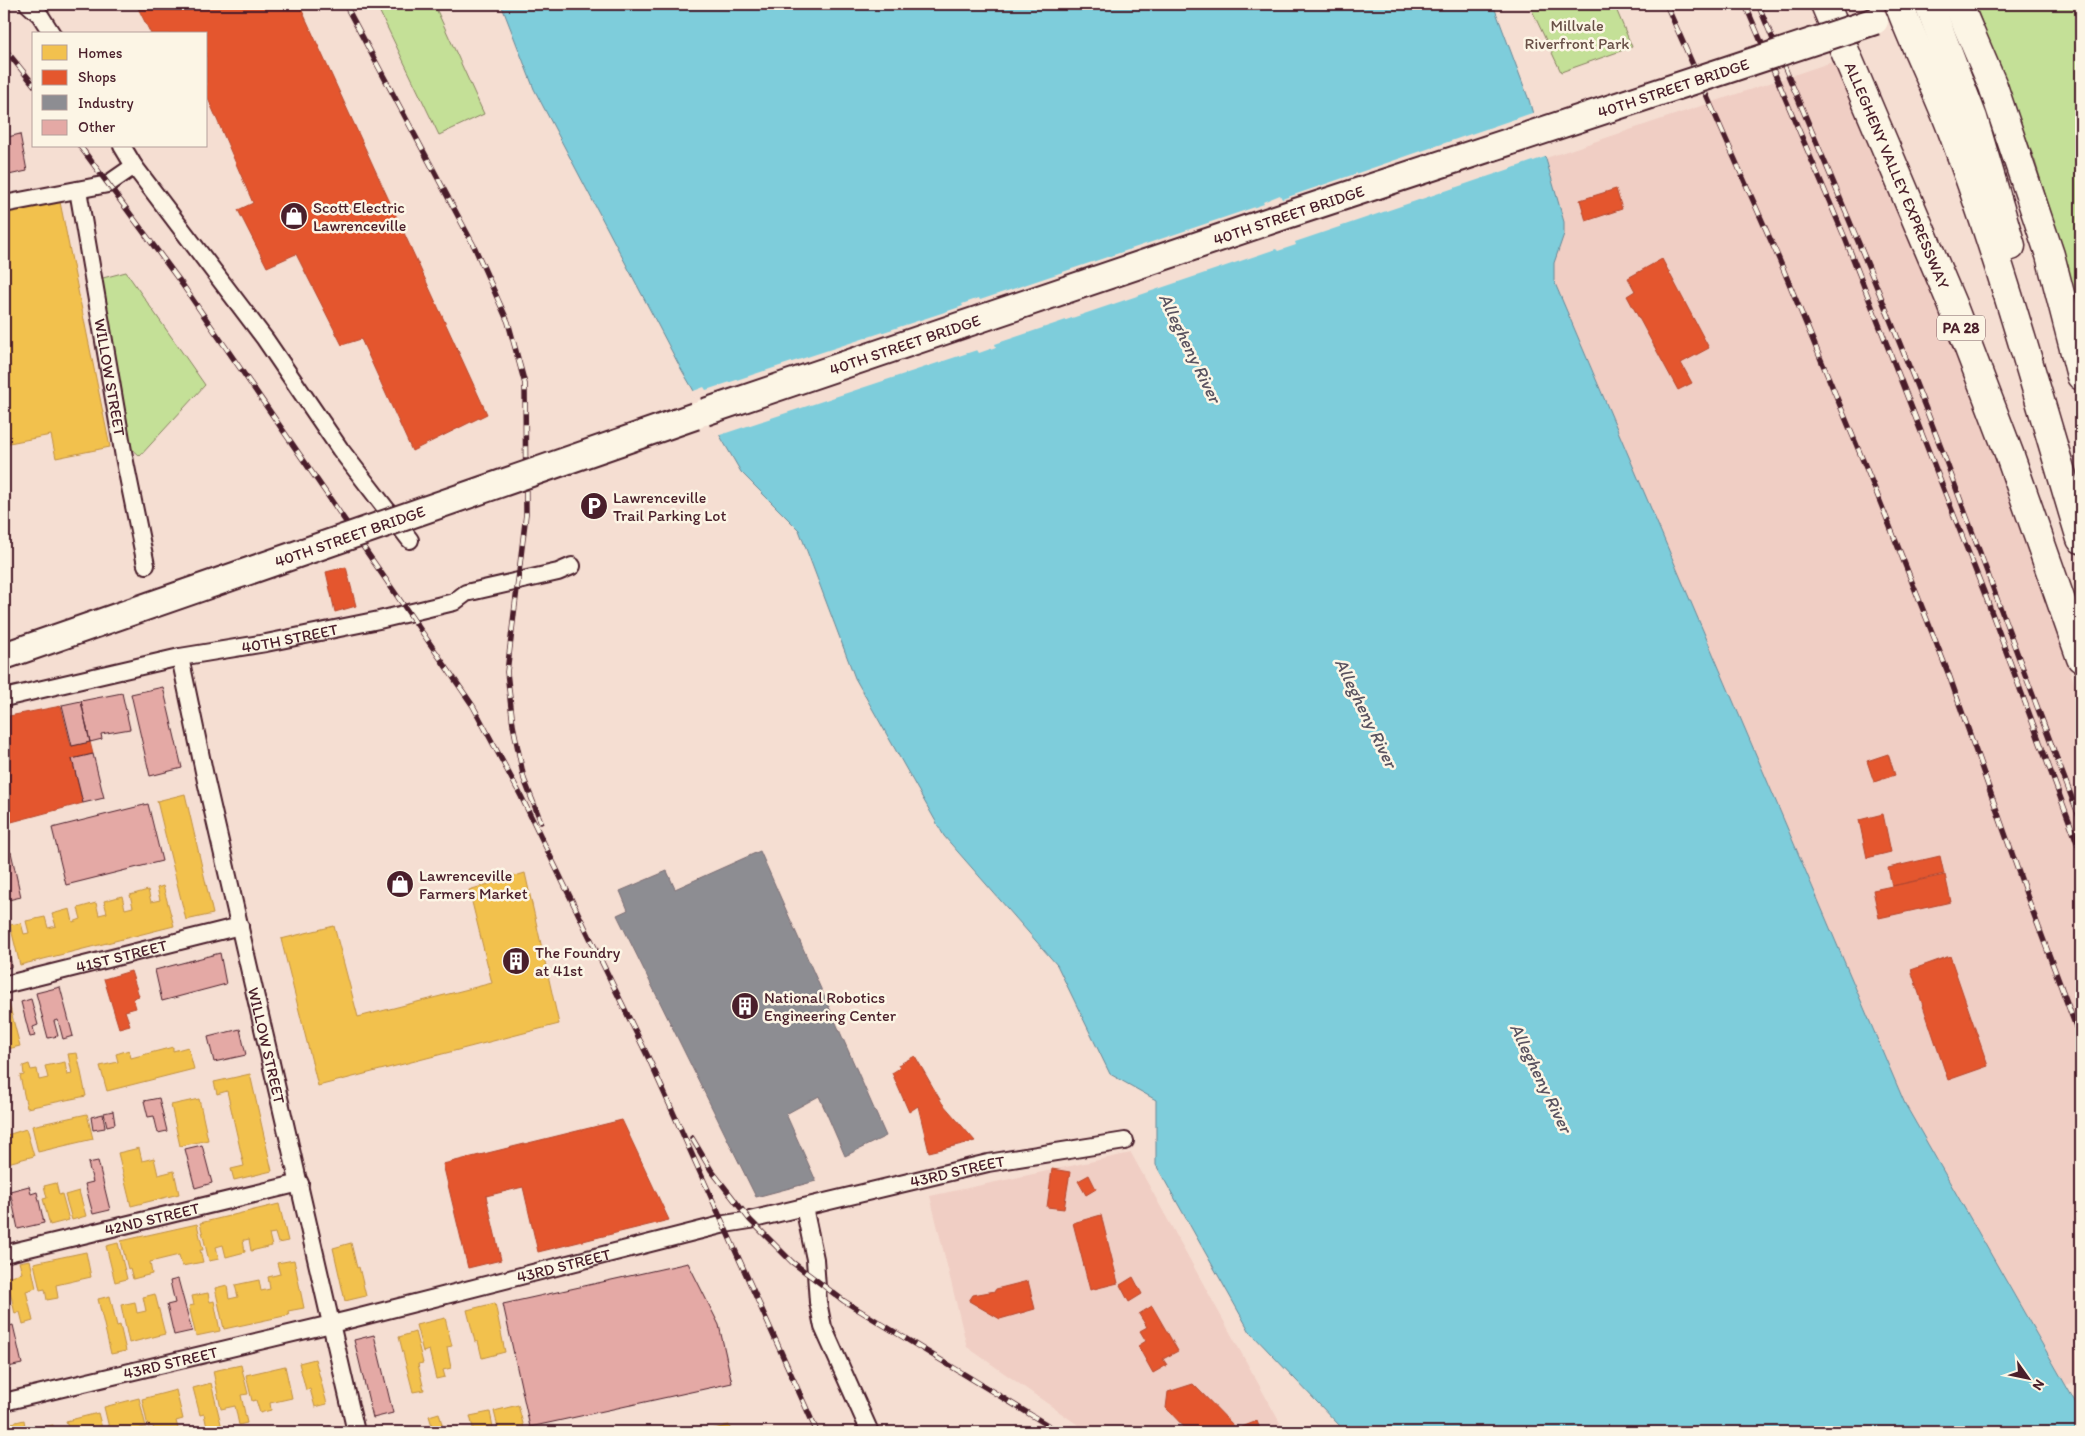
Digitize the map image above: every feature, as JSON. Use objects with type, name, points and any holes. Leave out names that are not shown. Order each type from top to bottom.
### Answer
[{"type":"highway","name":"ALLEGHENY VALLEY EXPRESSWAY","points":[[1825,4],[1952,304],[2010,456],[2081,658]]},
{"type":"highway","points":[[1899,4],[1915,46],[1953,131],[1982,215],[2081,539]]},
{"type":"highway","points":[[1929,4],[1973,118],[2081,481]]},
{"type":"highway","points":[[1958,4],[1993,86],[2050,255],[2081,376]]},
{"type":"highway","points":[[1973,118],[2010,193],[2060,338],[2081,388]]},
{"type":"main road","name":"40TH STREET BRIDGE","points":[[4,656],[700,414],[1300,211],[1875,21]]},
{"type":"street","points":[[28,4],[40,15],[51,32]]},
{"type":"street","points":[[123,148],[134,166],[266,339],[340,449],[410,540]]},
{"type":"street","points":[[4,204],[108,184],[134,166]]},
{"type":"street","name":"WILLOW STREET","points":[[78,190],[124,457],[146,565]]},
{"type":"street","name":"40TH STREET","points":[[4,698],[180,657],[266,643],[379,620],[454,602],[466,593],[558,572],[572,566]]},
{"type":"street","name":"WILLOW STREET","points":[[180,657],[356,1432]]},
{"type":"street","name":"41ST STREET","points":[[4,985],[240,926]]},
{"type":"street","name":"43RD STREET","points":[[4,1402],[331,1324],[717,1226],[988,1163],[1125,1141]]},
{"type":"street","name":"42ND STREET","points":[[4,1254],[300,1184]]},
{"type":"street","points":[[804,1207],[815,1259],[818,1302],[823,1327],[870,1432]]},
{"type":"shaded area","points":[[1838,60],[1952,338],[2081,702],[2081,1380],[2066,1385],[1905,1104],[1554,281],[1554,263],[1563,234],[1564,222],[1546,158]]},
{"type":"shaded area","points":[[1131,1153],[1285,1432],[1088,1432],[967,1347],[930,1196]]},
{"type":"green space","points":[[376,4],[434,4],[484,114],[439,135]]},
{"type":"green space","name":"Millvale Riverfront Park","points":[[1529,4],[1614,4],[1632,47],[1561,72]]},
{"type":"green space","points":[[1975,4],[2081,4],[2081,313],[2035,161]]},
{"type":"green space","points":[[126,272],[205,385],[140,456],[128,445],[99,279]]},
{"type":"water","name":"Allegheny River","points":[[501,4],[1493,4],[1529,100],[1564,222],[1564,234],[1554,263],[1554,281],[1905,1104],[2081,1412],[2081,1432],[1341,1432],[1339,1425],[1250,1332],[1156,1165],[1156,1100],[1110,1074],[1057,965],[944,836],[855,678],[799,530],[741,472],[680,367],[534,89]]},
{"type":"pier","points":[[1535,112],[1548,156],[1295,242],[1296,245],[1278,251],[1276,249],[995,344],[996,347],[979,353],[977,350],[717,436],[691,392],[704,387],[706,390],[963,306],[962,304],[979,298],[980,300],[1264,204],[1263,202],[1280,195],[1282,199]]},
{"type":"building: Homes","points":[[60,202],[110,447],[56,458],[51,435],[4,444],[4,213]]},
{"type":"building: Homes","points":[[185,794],[213,914],[186,920],[157,801]]},
{"type":"building: Homes","name":"The Foundry at 41st","points":[[525,873],[559,1024],[318,1086],[281,939],[334,926],[358,1017],[492,983],[469,890]]},
{"type":"building: Homes","points":[[163,886],[174,926],[20,965],[10,925],[21,923],[24,934],[29,933],[26,921],[45,917],[48,928],[56,926],[52,914],[70,909],[73,922],[81,919],[78,908],[96,903],[99,915],[107,913],[104,901],[122,896],[125,909],[133,907],[130,895],[148,890],[151,902],[160,900],[157,888]]},
{"type":"building: Homes","points":[[8,1000],[20,1046],[4,1050],[4,1002]]},
{"type":"building: Homes","points":[[173,1047],[173,1051],[188,1047],[194,1069],[107,1091],[100,1066],[118,1062],[116,1054],[129,1050],[131,1058]]},
{"type":"building: Homes","points":[[77,1053],[86,1096],[27,1108],[20,1076],[24,1075],[23,1066],[29,1064],[31,1070],[37,1069],[39,1080],[48,1078],[45,1066],[65,1062],[67,1075],[72,1074],[68,1054]]},
{"type":"building: Homes","points":[[250,1074],[272,1171],[234,1180],[231,1169],[244,1166],[227,1091],[217,1094],[214,1082]]},
{"type":"building: Homes","points":[[199,1099],[208,1140],[180,1146],[171,1105]]},
{"type":"building: Homes","points":[[87,1114],[93,1139],[38,1152],[32,1126]]},
{"type":"building: Homes","points":[[26,1129],[34,1156],[4,1164],[4,1136]]},
{"type":"building: Homes","points":[[139,1148],[142,1161],[154,1158],[158,1175],[174,1171],[179,1194],[131,1206],[118,1153]]},
{"type":"building: Homes","points":[[56,1183],[59,1195],[62,1194],[69,1220],[50,1225],[43,1199],[47,1198],[44,1186]]},
{"type":"building: Homes","points":[[79,1191],[86,1216],[72,1220],[65,1195]]},
{"type":"building: Homes","points":[[279,1204],[288,1241],[278,1243],[275,1233],[269,1234],[272,1246],[251,1251],[249,1239],[243,1240],[245,1252],[226,1257],[223,1245],[216,1247],[219,1259],[209,1261],[200,1223]]},
{"type":"building: Homes","points":[[197,1224],[203,1250],[200,1250],[203,1262],[182,1266],[179,1255],[150,1262],[152,1274],[133,1279],[130,1268],[128,1269],[121,1241]]},
{"type":"building: Homes","points":[[118,1243],[127,1279],[115,1282],[106,1246]]},
{"type":"building: Homes","points":[[351,1243],[366,1296],[345,1301],[333,1248]]},
{"type":"building: Homes","points":[[86,1252],[91,1277],[56,1285],[58,1298],[47,1300],[45,1289],[40,1290],[34,1263]]},
{"type":"building: Homes","points":[[30,1260],[36,1288],[26,1291],[33,1321],[23,1324],[20,1312],[15,1314],[7,1277],[22,1273],[19,1262]]},
{"type":"building: Homes","points":[[294,1260],[304,1308],[288,1311],[289,1315],[224,1329],[215,1288],[227,1285],[229,1299],[238,1297],[235,1285],[259,1280],[261,1291],[270,1289],[268,1277],[280,1274],[277,1263]]},
{"type":"building: Homes","points":[[208,1293],[210,1302],[214,1301],[220,1331],[196,1336],[189,1306],[194,1305],[192,1296]]},
{"type":"building: Homes","points":[[155,1294],[165,1334],[129,1343],[121,1305],[135,1302],[137,1313],[146,1311],[143,1297]]},
{"type":"building: Homes","points":[[110,1296],[117,1326],[120,1325],[126,1351],[111,1354],[98,1299]]},
{"type":"building: Homes","points":[[495,1303],[505,1352],[482,1358],[478,1341],[475,1342],[467,1310]]},
{"type":"building: Homes","points":[[445,1318],[452,1346],[447,1347],[451,1368],[443,1370],[445,1377],[436,1379],[429,1350],[423,1352],[416,1325]]},
{"type":"building: Homes","points":[[415,1332],[423,1363],[418,1364],[424,1390],[413,1392],[399,1337]]},
{"type":"building: Homes","points":[[315,1359],[327,1404],[315,1407],[310,1389],[306,1390],[299,1363]]},
{"type":"building: Homes","points":[[241,1365],[248,1394],[241,1395],[247,1423],[239,1425],[235,1406],[221,1409],[213,1371]]},
{"type":"building: Homes","points":[[285,1366],[292,1398],[270,1403],[271,1410],[260,1413],[256,1400],[252,1401],[246,1375]]},
{"type":"building: Homes","points":[[211,1383],[223,1432],[208,1432],[204,1414],[200,1415],[193,1388]]},
{"type":"building: Homes","points":[[176,1390],[183,1419],[176,1421],[179,1432],[154,1432],[153,1426],[148,1427],[142,1399]]},
{"type":"building: Homes","points":[[139,1398],[146,1427],[140,1428],[141,1432],[110,1432],[104,1407]]},
{"type":"building: Homes","points":[[518,1405],[525,1431],[499,1432],[494,1411]]},
{"type":"building: Homes","points":[[490,1412],[494,1432],[474,1432],[470,1416]]},
{"type":"building: Homes","points":[[98,1413],[103,1432],[69,1432],[66,1421]]},
{"type":"building: Homes","points":[[439,1413],[444,1432],[434,1432],[429,1416]]},
{"type":"building: Homes","points":[[24,1420],[26,1432],[4,1432],[4,1425]]},
{"type":"building: Homes","points":[[53,1425],[55,1432],[29,1432],[29,1431]]},
{"type":"building: Homes","points":[[729,1425],[731,1432],[703,1432]]},
{"type":"building: Shops","points":[[136,4],[299,4],[487,414],[412,451],[361,339],[342,345],[296,254],[267,267],[238,210],[253,203],[208,99],[208,32],[150,32]]},
{"type":"building: Shops","points":[[1616,189],[1622,209],[1586,221],[1580,200]]},
{"type":"building: Shops","points":[[1662,259],[1709,348],[1681,363],[1692,383],[1678,390],[1627,296],[1635,291],[1628,278]]},
{"type":"building: Shops","points":[[346,567],[356,606],[335,612],[326,572]]},
{"type":"building: Shops","points":[[61,706],[71,746],[90,742],[93,754],[72,759],[83,803],[4,824],[4,717]]},
{"type":"building: Shops","points":[[1888,754],[1895,775],[1874,782],[1867,761]]},
{"type":"building: Shops","points":[[1883,814],[1891,852],[1867,858],[1859,820]]},
{"type":"building: Shops","points":[[1940,856],[1944,874],[1892,886],[1888,868]]},
{"type":"building: Shops","points":[[1945,875],[1951,902],[1879,918],[1873,890]]},
{"type":"building: Shops","points":[[1950,956],[1988,1066],[1948,1080],[1911,970]]},
{"type":"building: Shops","points":[[131,971],[139,996],[133,998],[136,1008],[125,1011],[130,1025],[119,1028],[104,979]]},
{"type":"building: Shops","points":[[915,1056],[942,1103],[975,1141],[929,1152],[918,1106],[909,1112],[892,1073],[900,1068],[898,1065]]},
{"type":"building: Shops","points":[[622,1120],[669,1220],[538,1252],[523,1187],[486,1196],[501,1260],[468,1268],[443,1164]]},
{"type":"building: Shops","points":[[1052,1169],[1070,1172],[1064,1209],[1047,1207]]},
{"type":"building: Shops","points":[[1089,1175],[1096,1189],[1086,1195],[1078,1181]]},
{"type":"building: Shops","points":[[1101,1215],[1118,1283],[1090,1290],[1073,1223]]},
{"type":"building: Shops","points":[[1133,1277],[1142,1294],[1129,1302],[1120,1285]]},
{"type":"building: Shops","points":[[1028,1281],[1035,1309],[1000,1319],[969,1301],[973,1295],[995,1291],[996,1289]]},
{"type":"building: Shops","points":[[1152,1306],[1178,1351],[1163,1359],[1167,1365],[1153,1373],[1138,1346],[1146,1341],[1140,1331],[1147,1327],[1139,1314]]},
{"type":"building: Shops","points":[[1193,1384],[1237,1429],[1257,1421],[1261,1432],[1189,1432],[1166,1408],[1168,1392]]},
{"type":"building: Industry","name":"National Robotics Engineering Center","points":[[760,851],[886,1136],[845,1156],[819,1096],[786,1114],[816,1181],[756,1197],[617,915],[628,910],[620,891],[667,871],[675,889]]},
{"type":"building: Other","points":[[20,134],[27,171],[4,176],[4,138]]},
{"type":"building: Other","points":[[163,687],[182,768],[150,776],[131,694]]},
{"type":"building: Other","points":[[122,693],[130,729],[101,734],[102,739],[90,742],[81,701]]},
{"type":"building: Other","points":[[81,701],[90,742],[72,746],[62,705]]},
{"type":"building: Other","points":[[93,754],[104,798],[83,803],[72,759]]},
{"type":"building: Other","points":[[148,804],[162,861],[66,885],[52,828]]},
{"type":"building: Other","points":[[11,852],[21,897],[4,901],[4,854]]},
{"type":"building: Other","points":[[4,930],[11,967],[4,969]]},
{"type":"building: Other","points":[[220,953],[226,984],[162,1001],[155,970]]},
{"type":"building: Other","points":[[60,987],[73,1036],[63,1039],[58,1020],[54,1021],[58,1036],[48,1038],[36,993]]},
{"type":"building: Other","points":[[31,999],[38,1025],[33,1027],[35,1036],[30,1037],[21,1002]]},
{"type":"building: Other","points":[[240,1029],[246,1055],[214,1062],[208,1037]]},
{"type":"building: Other","points":[[159,1098],[167,1131],[158,1133],[154,1116],[148,1117],[144,1101]]},
{"type":"building: Other","points":[[113,1111],[115,1124],[107,1126],[104,1113]]},
{"type":"building: Other","points":[[103,1114],[105,1128],[93,1130],[91,1117]]},
{"type":"building: Other","points":[[202,1145],[212,1183],[195,1188],[185,1149]]},
{"type":"building: Other","points":[[98,1161],[110,1210],[93,1214],[85,1184],[93,1182],[88,1163]]},
{"type":"building: Other","points":[[29,1186],[31,1194],[37,1192],[44,1223],[18,1229],[10,1191]]},
{"type":"building: Other","points":[[4,1211],[10,1235],[4,1237]]},
{"type":"building: Other","points":[[688,1263],[719,1325],[732,1383],[530,1427],[503,1304]]},
{"type":"building: Other","points":[[178,1279],[192,1331],[174,1335],[167,1305],[175,1303],[170,1281]]},
{"type":"building: Other","points":[[13,1325],[22,1364],[8,1367],[4,1351],[4,1336],[7,1335],[5,1327]]},
{"type":"building: Other","points":[[374,1335],[393,1413],[373,1418],[354,1340]]},
{"type":"building: Other","points":[[330,1426],[332,1432],[315,1431]]},
{"type":"railway","points":[[345,4],[474,246],[508,322],[525,384],[526,514],[507,672],[513,725],[524,779],[541,822]]},
{"type":"railway","points":[[1666,4],[1779,259],[1877,494],[1949,675],[2027,896],[2081,1040]]},
{"type":"railway","points":[[1745,4],[1845,238],[1984,592],[2081,853]]},
{"type":"railway","points":[[1758,4],[1921,396],[2081,821]]},
{"type":"railway","points":[[4,48],[32,83]]},
{"type":"railway","points":[[81,148],[182,284],[473,706],[521,796],[649,1059],[817,1432]]},
{"type":"railway","points":[[692,1138],[711,1170],[750,1220],[792,1262],[844,1301],[1059,1432]]},
{"type":"place","name":"Scott Electric Lawrenceville","points":[[294,216]]},
{"type":"place","name":"Lawrenceville Trail Parking Lot","points":[[594,506]]},
{"type":"place","name":"Lawrenceville Farmers Market","points":[[400,884]]},
{"type":"place","name":"The Foundry at 41st","points":[[516,961]]},
{"type":"place","name":"National Robotics Engineering Center","points":[[745,1006]]}]
